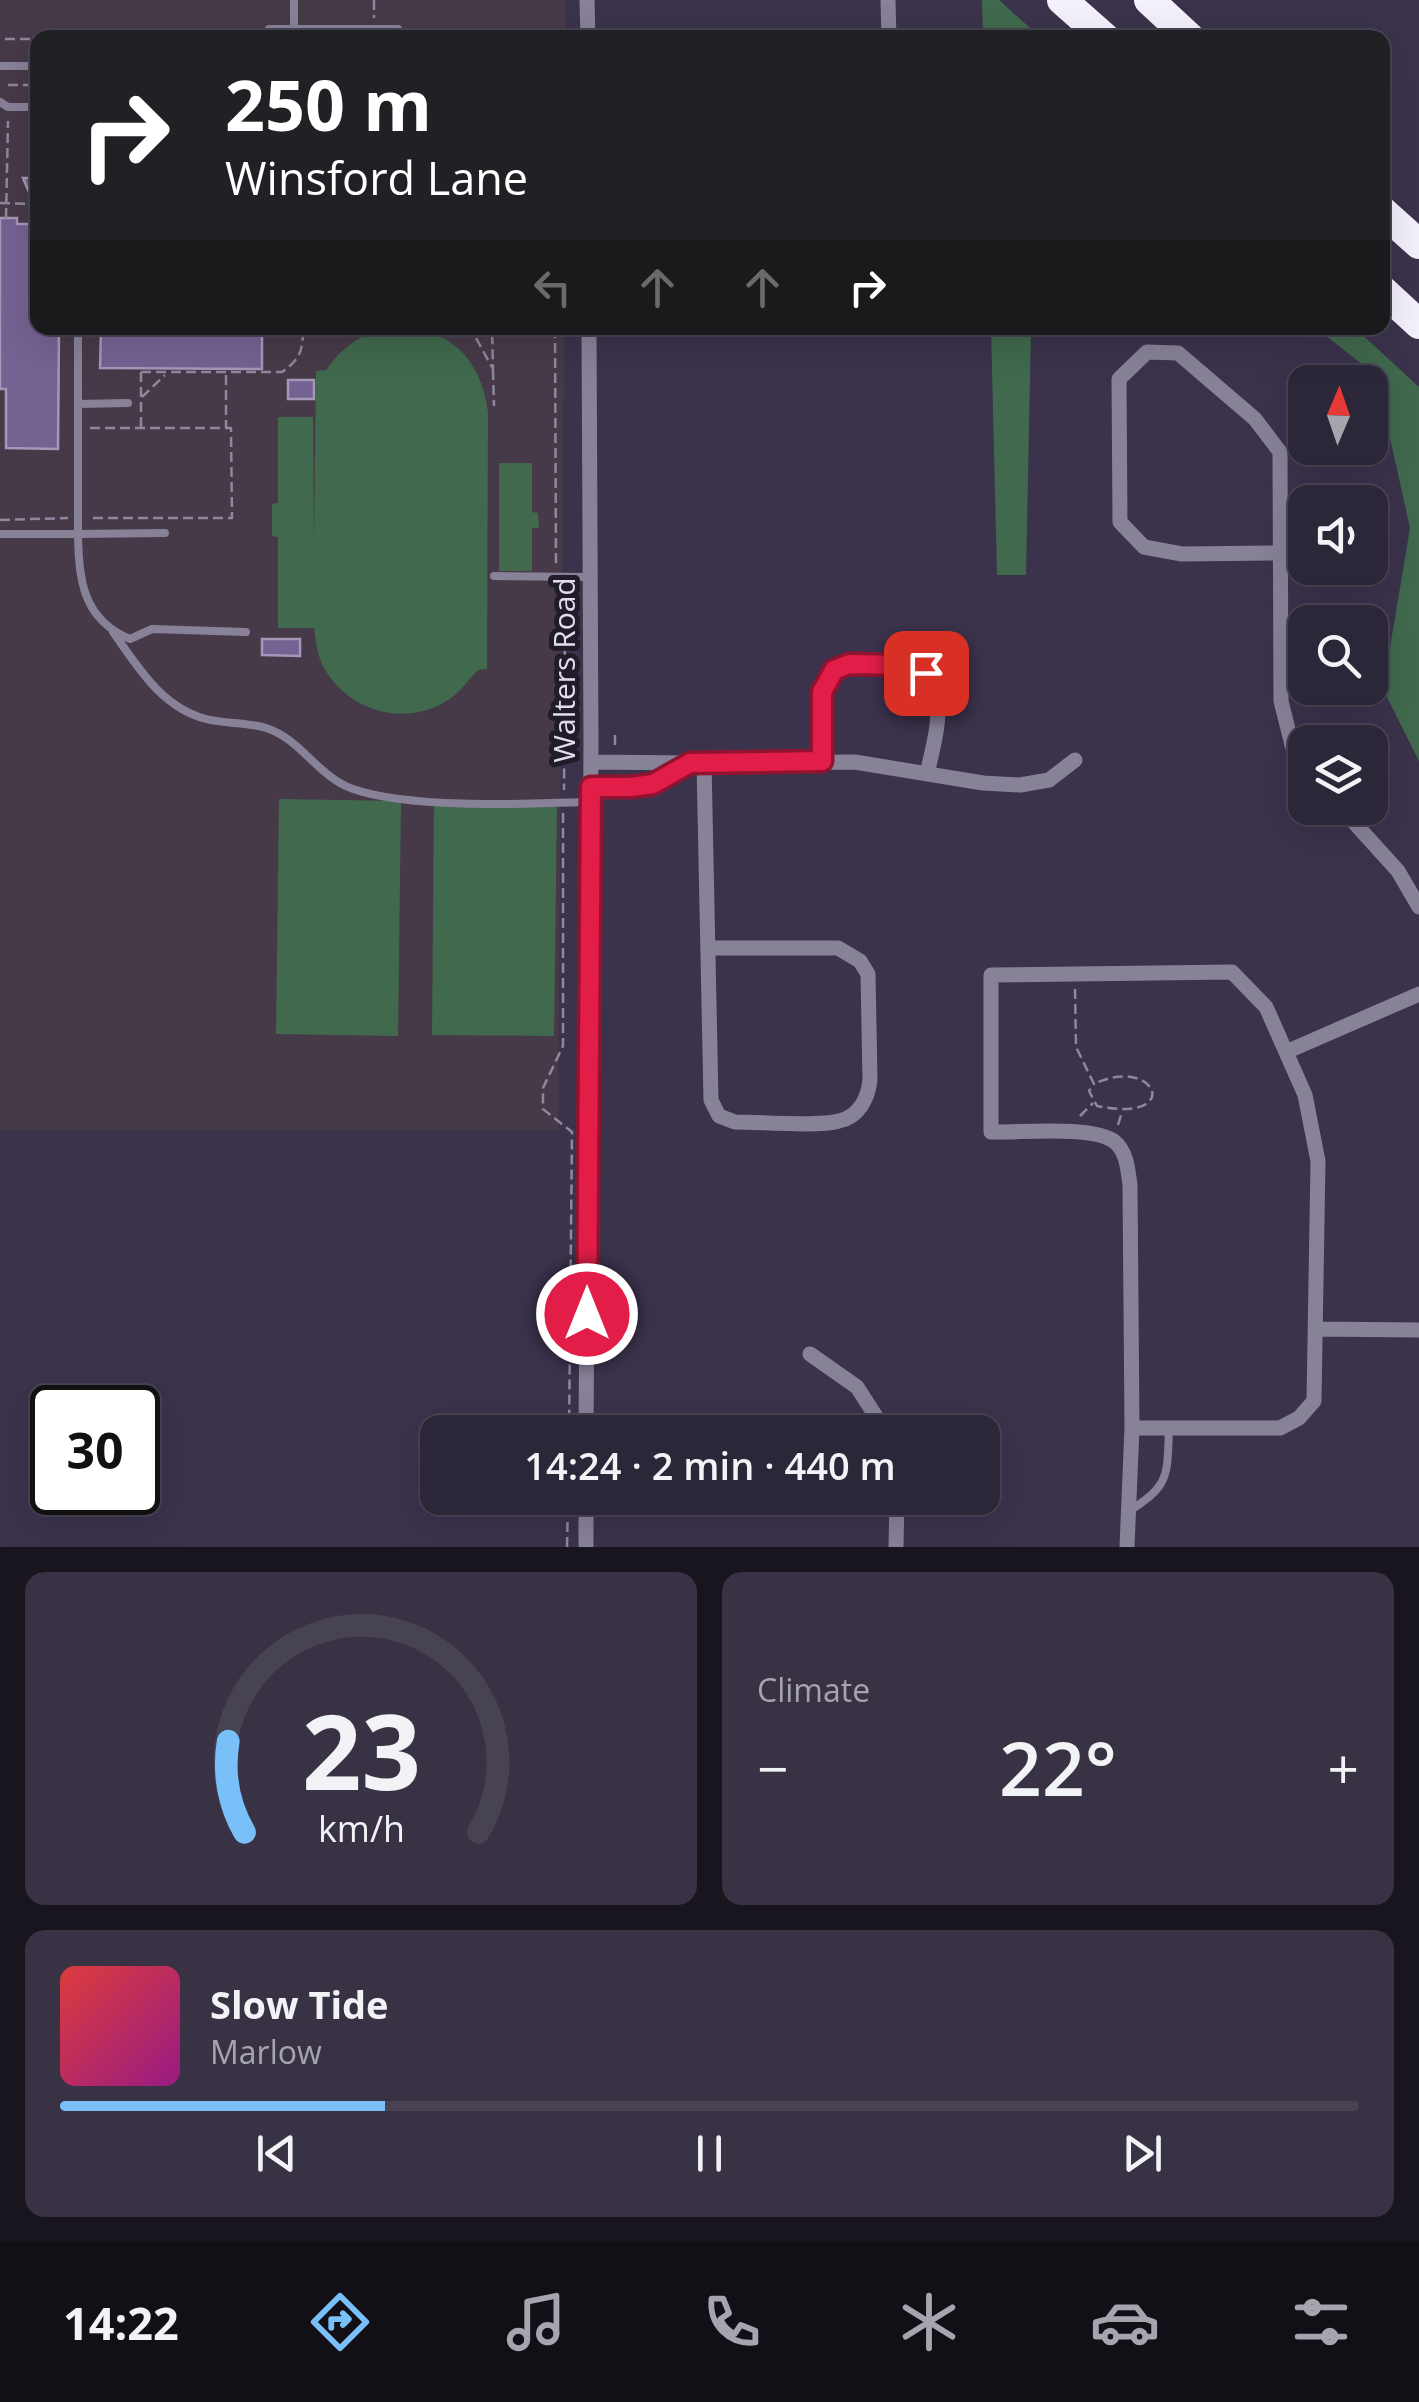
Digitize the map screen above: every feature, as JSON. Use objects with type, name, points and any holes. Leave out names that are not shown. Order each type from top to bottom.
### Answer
[{"type":"highway","points":[[1062,0],[1095,30]]},
{"type":"highway","points":[[1149,0],[1181,30]]},
{"type":"highway","points":[[1390,218],[1419,244]]},
{"type":"highway","points":[[1390,297],[1419,324]]},
{"type":"street","points":[[588,0],[588,30]]},
{"type":"street","points":[[888,0],[889,30]]},
{"type":"street","name":"Walters Road","points":[[586,1415],[591,794],[589,335]]},
{"type":"street","points":[[1278,553],[1182,554],[1144,547],[1120,522],[1119,379],[1148,352],[1178,353],[1255,419],[1280,452],[1281,701],[1288,729]]},
{"type":"street","points":[[822,761],[822,692],[834,670],[849,664],[908,665],[926,673],[939,706],[927,774]]},
{"type":"street","points":[[591,762],[855,762],[984,783],[1020,784],[1049,780],[1075,760]]},
{"type":"street","points":[[591,794],[653,784],[697,763]]},
{"type":"street","points":[[697,763],[709,948],[706,971],[711,1100],[719,1116],[736,1122],[840,1122],[858,1111],[868,1095],[870,1080],[868,974],[860,961],[838,948],[709,948]]},
{"type":"street","points":[[1356,825],[1398,871],[1419,907]]},
{"type":"street","points":[[1126,1547],[1132,1428],[1130,1185],[1126,1160],[1116,1143],[1097,1134],[991,1132],[990,975],[1232,972],[1266,1007],[1305,1095],[1318,1161],[1314,1401],[1299,1418],[1280,1428],[1132,1428]]},
{"type":"street","points":[[1286,1052],[1419,994]]},
{"type":"street","points":[[1316,1329],[1419,1330]]},
{"type":"street","points":[[810,1354],[857,1386],[875,1415]]},
{"type":"street","points":[[586,1515],[586,1547]]},
{"type":"street","points":[[896,1547],[897,1515]]},
{"type":"lane","points":[[294,0],[294,30]]},
{"type":"lane","points":[[356,30],[398,28]]},
{"type":"lane","points":[[269,29],[275,30]]},
{"type":"lane","points":[[0,66],[30,66]]},
{"type":"lane","points":[[0,102],[8,107],[30,107]]},
{"type":"lane","points":[[78,335],[77,518],[82,590],[151,684],[181,710],[206,719],[268,728],[300,748],[322,771],[352,789],[412,801],[563,803],[591,794]]},
{"type":"lane","points":[[79,404],[128,404]]},
{"type":"lane","points":[[0,534],[166,533]]},
{"type":"lane","points":[[494,576],[590,578]]},
{"type":"lane","points":[[113,632],[130,639],[152,629],[246,632]]},
{"type":"lane","points":[[1128,1512],[1162,1486],[1168,1468],[1169,1428]]},
{"type":"path","points":[[374,0],[374,19]]},
{"type":"path","points":[[5,39],[30,40]]},
{"type":"path","points":[[8,85],[30,86]]},
{"type":"path","points":[[0,119],[8,119],[6,218]]},
{"type":"path","points":[[0,203],[30,204]]},
{"type":"path","points":[[473,335],[492,369]]},
{"type":"path","points":[[492,335],[494,406]]},
{"type":"path","points":[[555,335],[556,577],[559,602],[565,611],[563,1046],[543,1088],[544,1109],[572,1132],[568,1415]]},
{"type":"path","points":[[140,428],[141,370],[282,372],[296,363],[302,350],[302,336]]},
{"type":"path","points":[[141,398],[167,373]]},
{"type":"path","points":[[226,373],[226,428]]},
{"type":"path","points":[[0,520],[232,518],[232,428],[88,428]]},
{"type":"path","points":[[614,748],[615,732]]},
{"type":"path","points":[[1076,983],[1076,1047],[1094,1084]]},
{"type":"path","points":[[1124,1076],[1152,1086],[1152,1100],[1142,1107],[1122,1110],[1097,1106],[1089,1091],[1094,1084],[1124,1076]]},
{"type":"path","points":[[1080,1116],[1094,1102]]},
{"type":"path","points":[[1118,1125],[1122,1110]]},
{"type":"path","points":[[568,1515],[568,1547]]},
{"type":"shaded area","points":[[0,0],[566,0],[566,30],[30,30],[30,335],[564,335],[558,1130],[0,1130]]},
{"type":"green space","points":[[982,0],[999,0],[1032,30],[983,30]]},
{"type":"green space","points":[[366,335],[441,337],[456,346],[477,373],[488,412],[487,669],[478,670],[451,698],[416,713],[398,714],[363,705],[347,695],[323,666],[314,628],[278,628],[278,537],[272,536],[272,504],[278,503],[278,417],[313,417],[314,543],[316,371],[326,370],[351,344]]},
{"type":"green space","points":[[991,335],[1031,335],[1026,575],[997,575]]},
{"type":"green space","points":[[1325,335],[1363,335],[1419,387],[1419,761],[1388,699],[1388,659],[1410,528],[1388,429],[1388,365],[1363,365]]},
{"type":"green space","points":[[499,463],[532,463],[532,512],[538,513],[539,528],[532,528],[532,571],[499,571]]},
{"type":"green space","points":[[279,799],[401,801],[398,1036],[276,1034]]},
{"type":"green space","points":[[434,800],[557,801],[554,1036],[432,1035]]},
{"type":"building","points":[[0,218],[17,218],[17,224],[30,224],[30,335],[59,335],[58,449],[6,448],[6,389],[0,389]]},
{"type":"building","points":[[101,335],[262,335],[262,369],[100,368]]},
{"type":"building","points":[[288,380],[314,380],[314,399],[288,399]]},
{"type":"building","points":[[262,639],[300,639],[300,656],[262,655]]},
{"type":"route","points":[[587,1314],[591,787],[653,784],[690,763],[822,761],[822,692],[834,670],[849,664],[908,665],[926,673]]}]
